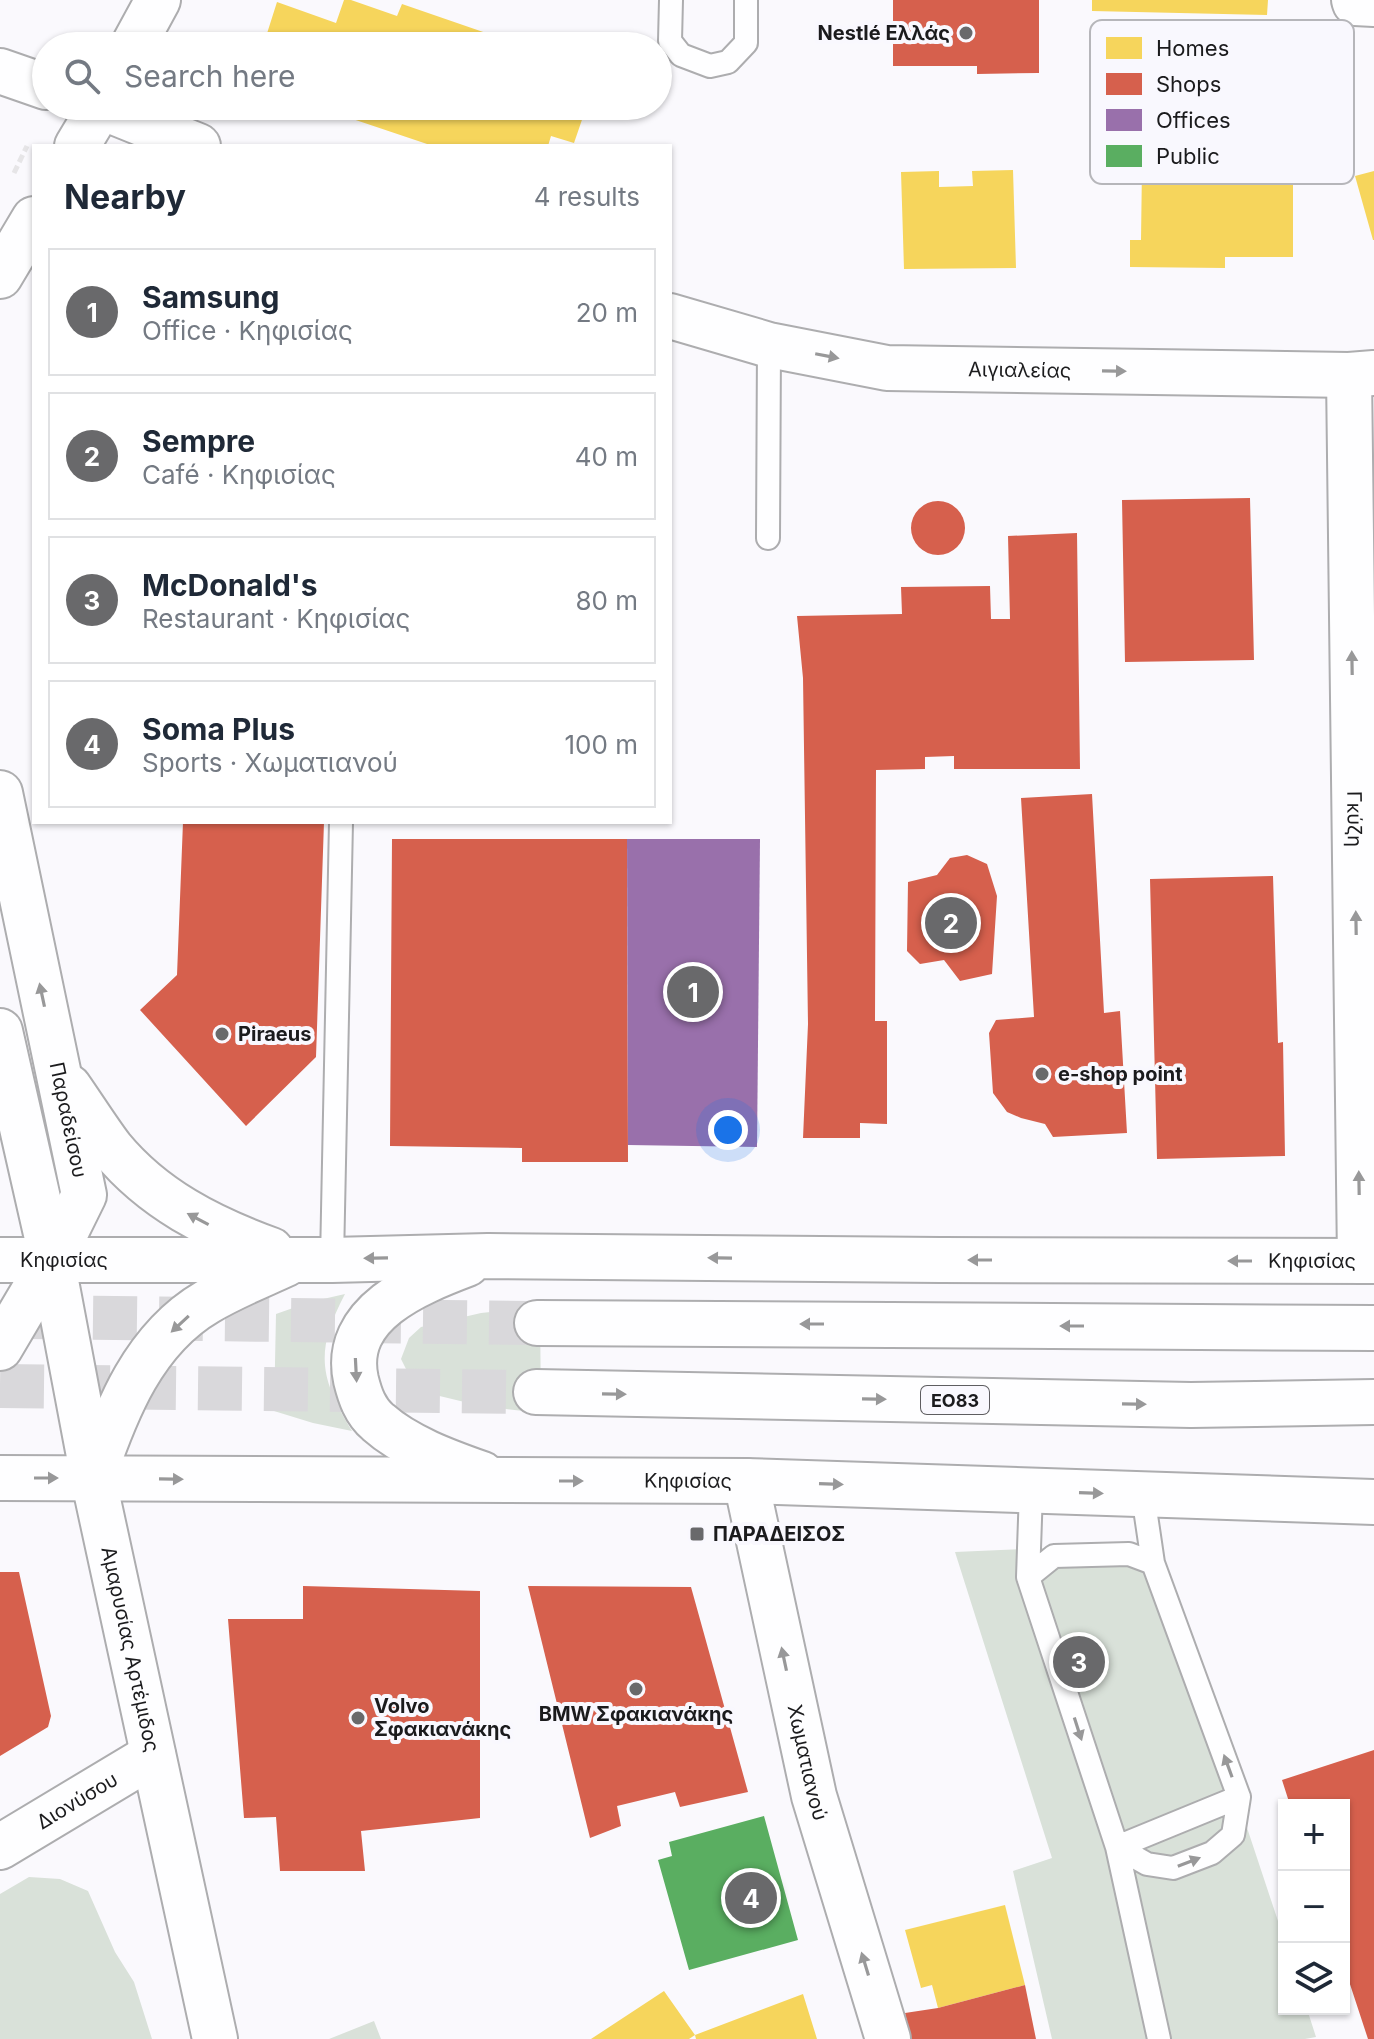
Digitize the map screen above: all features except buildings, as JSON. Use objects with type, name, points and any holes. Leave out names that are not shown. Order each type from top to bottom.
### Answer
[{"type":"main road","points":[[141,32],[158,0]]},
{"type":"main road","points":[[1354,0],[1355,3],[1374,4]]},
{"type":"main road","points":[[0,71],[32,82]]},
{"type":"main road","points":[[78,144],[92,120]]},
{"type":"main road","points":[[134,120],[193,144]]},
{"type":"main road","points":[[0,276],[20,203]]},
{"type":"main road","name":"Αιγιαλείας","points":[[672,317],[769,345],[887,368],[1361,374]]},
{"type":"main road","name":"Γκύζη","points":[[1361,374],[1367,1261]]},
{"type":"main road","name":"Παραδείσου","points":[[0,793],[84,1195],[52,1260],[0,1348]]},
{"type":"main road","points":[[0,1031],[52,1260]]},
{"type":"main road","points":[[58,1071],[111,1148],[143,1181],[180,1209],[219,1230],[314,1260]]},
{"type":"main road","points":[[488,1256],[430,1278],[398,1296],[371,1318],[357,1338],[354,1370],[360,1399],[377,1422],[411,1443],[503,1481]]},
{"type":"main road","name":"Κηφισίας","points":[[0,1260],[314,1260],[488,1256],[1367,1261]]},
{"type":"main road","name":"Αμαρυσίας Αρτέμιδος","points":[[52,1260],[93,1477],[215,2039]]},
{"type":"main road","points":[[93,1477],[113,1418],[139,1370],[178,1325],[206,1302],[314,1260]]},
{"type":"main road","points":[[537,1323],[1374,1328]]},
{"type":"main road","name":"ΕΟ83","points":[[536,1392],[1191,1405],[1374,1402]]},
{"type":"main road","name":"Κηφισίας","points":[[0,1478],[746,1481],[1374,1502]]},
{"type":"main road","name":"Χωματιανού","points":[[746,1481],[814,1796],[888,2039]]},
{"type":"main road","name":"Διονύσου","points":[[0,1847],[153,1755]]},
{"type":"lane","points":[[670,32],[671,0]]},
{"type":"lane","points":[[672,44],[681,55],[710,66],[728,62],[746,43],[746,0]]},
{"type":"lane","points":[[768,538],[769,345]]},
{"type":"lane","points":[[314,1260],[341,824]]},
{"type":"lane","points":[[1031,1491],[1028,1577],[1117,1847],[1159,2039]]},
{"type":"lane","points":[[1117,1847],[1147,1864],[1173,1868],[1212,1853],[1233,1835],[1239,1797],[1153,1563],[1143,1495]]},
{"type":"lane","points":[[1028,1577],[1054,1556],[1129,1554],[1153,1563]]},
{"type":"lane","points":[[1117,1847],[1239,1797]]},
{"type":"path","points":[[20,203],[34,133]]},
{"type":"shaded area","points":[[345,1294],[329,1332],[325,1364],[333,1395],[352,1431],[274,1411],[276,1314]]},
{"type":"shaded area","points":[[540,1307],[541,1413],[481,1406],[423,1392],[410,1377],[401,1359],[409,1338],[421,1327],[481,1313]]},
{"type":"shaded area","points":[[1122,1545],[1159,1563],[1278,1921],[1278,2015],[1309,2015],[1316,2037],[1052,2039],[1013,1871],[1052,1858],[955,1552]]},
{"type":"shaded area","points":[[29,1877],[60,1879],[88,1891],[115,1952],[134,1982],[152,2039],[0,2039],[0,1894]]},
{"type":"shaded area","points":[[374,2021],[381,2039],[329,2039]]},
{"type":"tunnel","points":[[27,1317],[537,1323]]},
{"type":"tunnel","points":[[0,1386],[536,1392]]},
{"type":"place","name":"Nestlé Ελλάς","points":[[966,33]]},
{"type":"place","name":"Sempre","points":[[951,923]]},
{"type":"place","name":"Samsung","points":[[693,992]]},
{"type":"place","name":"Piraeus","points":[[222,1034]]},
{"type":"place","name":"e-shop point","points":[[1042,1074]]},
{"type":"place","name":"ΠΑΡΑΔΕΙΣΟΣ","points":[[697,1534]]},
{"type":"place","name":"McDonald's","points":[[1079,1662]]},
{"type":"place","name":"BMW Σφακιανάκης","points":[[636,1689]]},
{"type":"place","name":"Volvo Σφακιανάκης","points":[[358,1718]]},
{"type":"place","name":"Soma Plus","points":[[751,1898]]}]
